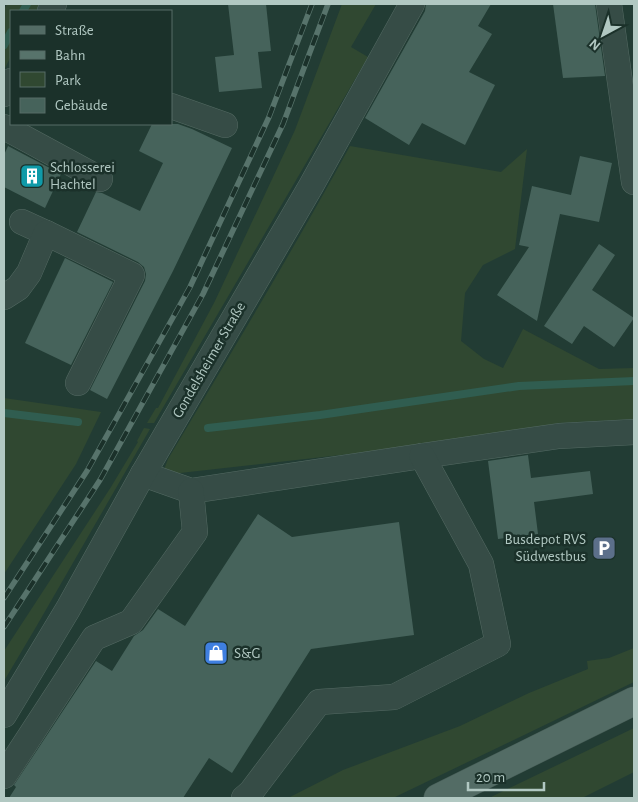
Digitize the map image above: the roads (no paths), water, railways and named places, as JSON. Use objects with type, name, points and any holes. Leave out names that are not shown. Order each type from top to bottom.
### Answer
[{"type":"main road","points":[[438,798],[634,701]]},
{"type":"street","name":"Gondelsheimer Straße","points":[[4,715],[68,609],[143,474],[311,186],[412,4]]},
{"type":"street","points":[[609,4],[634,182]]},
{"type":"street","points":[[4,94],[10,83]]},
{"type":"street","points":[[172,106],[225,125]]},
{"type":"street","points":[[4,127],[100,179]]},
{"type":"street","points":[[22,222],[132,275],[78,383]]},
{"type":"street","points":[[4,296],[18,288],[29,273],[46,233]]},
{"type":"street","points":[[143,474],[191,491],[559,436],[634,432]]},
{"type":"street","points":[[244,798],[251,792],[318,702],[394,697],[498,644],[481,564],[422,456]]},
{"type":"street","points":[[4,776],[94,638],[131,622],[195,532],[191,491]]},
{"type":"waterway","points":[[24,10],[27,4]]},
{"type":"waterway","points":[[4,45],[10,34]]},
{"type":"waterway","points":[[208,428],[320,415],[519,386],[634,381]]},
{"type":"waterway","points":[[4,413],[78,422]]},
{"type":"railway","points":[[4,598],[87,471],[190,287],[269,117],[312,4]]},
{"type":"railway","points":[[4,627],[100,480],[203,294],[283,124],[328,4]]},
{"type":"place","name":"Schlosserei Hachtel","points":[[32,176]]},
{"type":"place","name":"Busdepot RVS Südwestbus","points":[[604,548]]},
{"type":"place","name":"S&G","points":[[216,653]]}]
